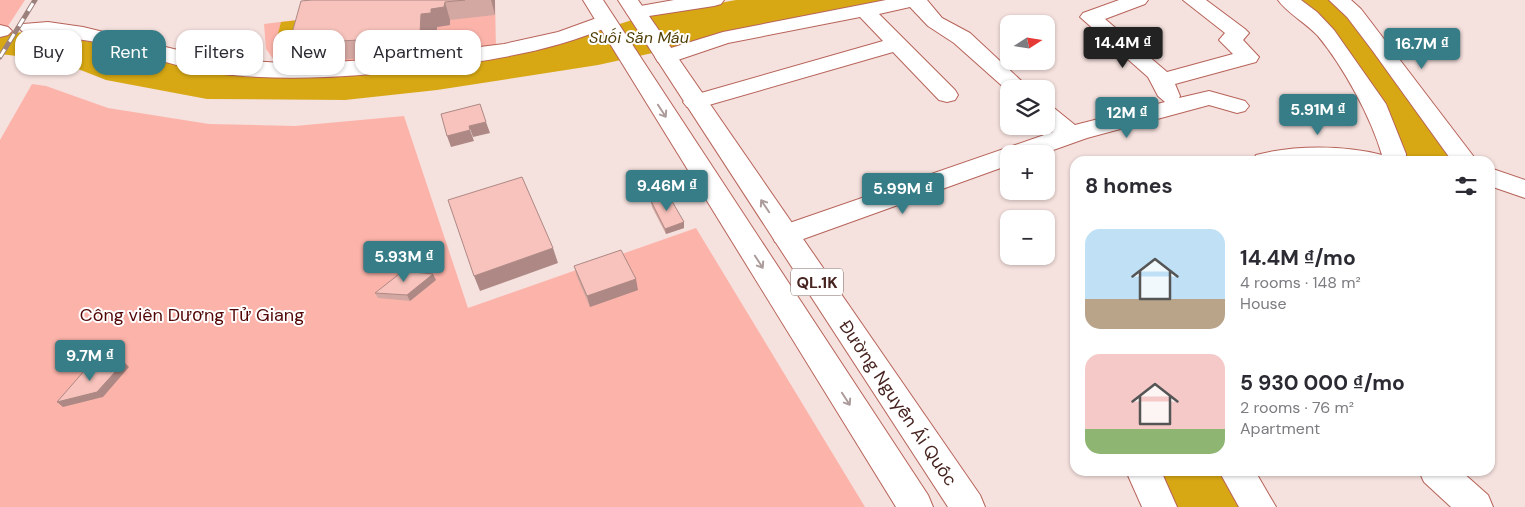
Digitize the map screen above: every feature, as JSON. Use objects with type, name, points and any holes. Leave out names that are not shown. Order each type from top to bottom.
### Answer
[{"type":"street","name":"QL.1K","points":[[593,0],[634,68],[916,507]]},
{"type":"street","points":[[632,6],[714,0]]},
{"type":"street","points":[[666,57],[723,38],[915,0],[935,22],[962,38],[1009,80]]},
{"type":"street","points":[[1138,0],[1090,17],[1162,80],[1173,106]]},
{"type":"street","points":[[1162,80],[1248,57],[1230,40],[1238,33],[1193,0]]},
{"type":"street","points":[[1288,0],[1310,16],[1327,34],[1374,104],[1394,156]]},
{"type":"street","points":[[1339,0],[1354,13],[1380,45],[1461,156]]},
{"type":"street","name":"Đường Nguyễn Ái Quốc","points":[[632,6],[968,507]]},
{"type":"street","points":[[863,9],[947,95]]},
{"type":"street","points":[[30,28],[59,30],[119,42],[213,66],[288,71],[328,71],[383,67],[500,52],[561,39],[606,21]]},
{"type":"street","points":[[695,102],[897,44]]},
{"type":"street","points":[[1042,145],[1173,106],[1212,98],[1237,106]]},
{"type":"street","points":[[1055,121],[1071,135]]},
{"type":"street","points":[[785,235],[1000,159]]},
{"type":"street","points":[[1495,178],[1525,189]]},
{"type":"street","points":[[1145,476],[1160,507]]},
{"type":"street","points":[[1239,476],[1259,507]]},
{"type":"street","points":[[1442,476],[1476,507]]},
{"type":"green space","points":[[0,0],[25,0],[8,26],[0,27]]},
{"type":"green space","points":[[456,0],[495,0],[496,49],[481,51],[481,30],[355,30],[355,64],[345,64],[345,30],[273,30],[273,59],[266,49],[264,24]]},
{"type":"green space","name":"Công viên Dương Tử Giang","points":[[32,84],[46,86],[108,108],[209,124],[295,126],[404,116],[468,308],[696,228],[865,507],[0,507],[0,140]]},
{"type":"water","name":"Suối Săn Máu","points":[[736,0],[893,0],[598,65],[437,90],[345,100],[207,99],[106,80],[93,75],[166,75],[166,55],[176,57],[176,75],[263,75],[263,72],[285,76],[345,75],[345,69],[355,68],[355,75],[481,75],[481,53],[562,43],[638,18]]},
{"type":"water","points":[[1294,0],[1333,0],[1346,12],[1452,156],[1402,156]]},
{"type":"water","points":[[309,19],[306,30],[279,30],[281,22]]},
{"type":"water","name":"Suối Săn Máu","points":[[0,33],[15,33],[15,56],[0,54]]},
{"type":"water","name":"Suối Săn Máu","points":[[82,40],[92,42],[92,74],[82,71]]},
{"type":"water","points":[[1156,476],[1227,476],[1247,507],[1172,507]]},
{"type":"building","points":[[465,0],[445,2],[444,7],[431,9],[431,13],[421,14],[420,30],[355,30],[355,40],[345,41],[345,30],[293,30],[301,1]]},
{"type":"building","points":[[480,104],[486,122],[469,126],[470,130],[447,136],[441,114]]},
{"type":"building","points":[[522,177],[553,248],[474,276],[448,200]]},
{"type":"building","points":[[669,196],[684,222],[665,229],[651,201]]},
{"type":"building","points":[[621,250],[636,279],[587,296],[574,266]]},
{"type":"building","points":[[403,271],[433,274],[407,295],[375,293]]},
{"type":"building","points":[[124,362],[97,392],[57,402],[84,371]]},
{"type":"railway","points":[[0,57],[35,0]]}]
